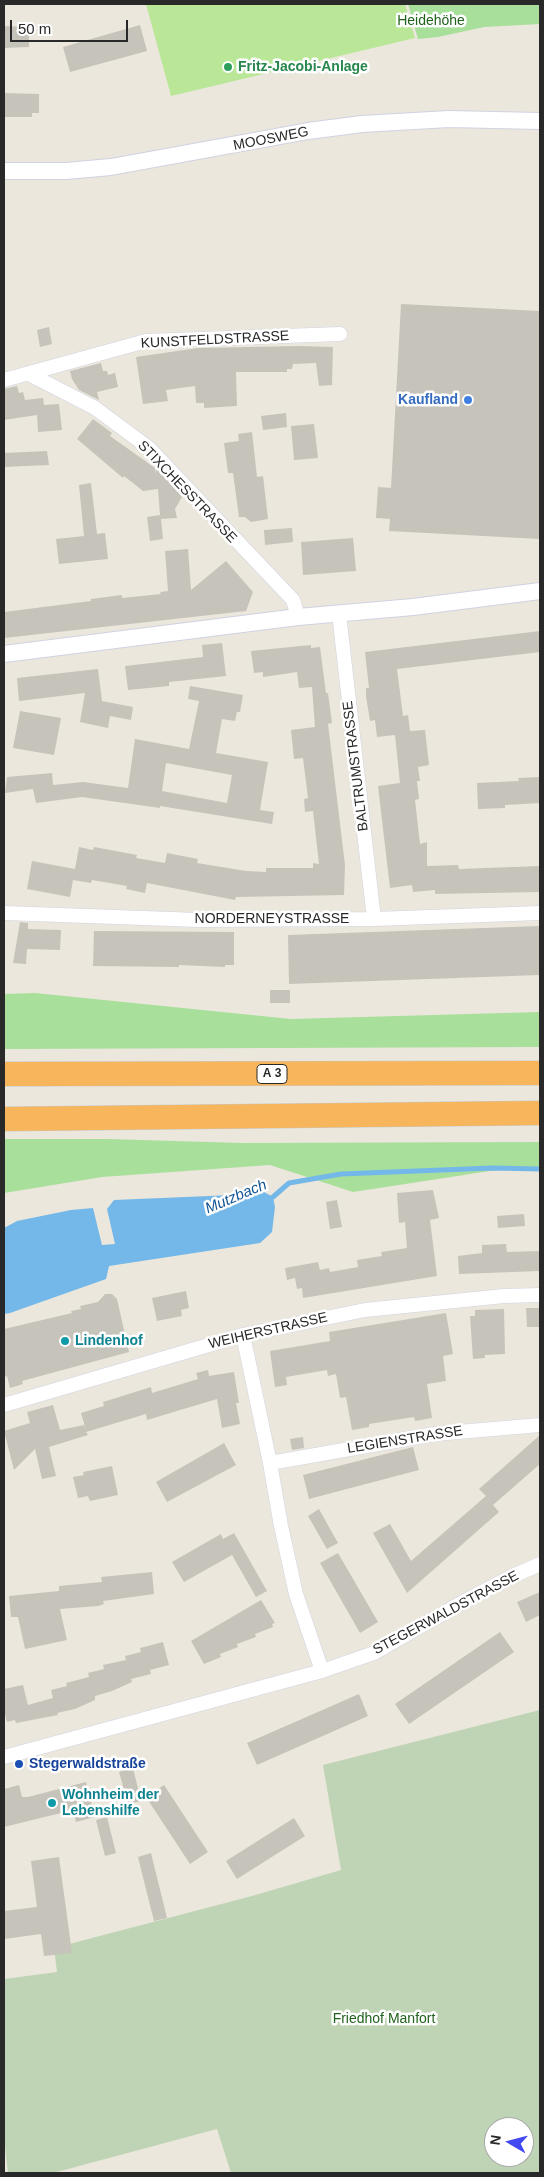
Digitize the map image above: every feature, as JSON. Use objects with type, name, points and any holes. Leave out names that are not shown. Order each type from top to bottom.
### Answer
[{"type":"highway","name":"A 3","points":[[4,1074],[540,1073]]},
{"type":"highway","points":[[4,1118],[540,1113]]},
{"type":"street","name":"MOOSWEG","points":[[4,171],[66,171],[111,167],[308,131],[379,123],[449,119],[540,121]]},
{"type":"street","name":"KUNSTFELDSTRASSE","points":[[4,380],[146,341],[340,334]]},
{"type":"street","name":"STIXCHESSTRASSE","points":[[29,374],[95,408],[149,448],[293,600],[298,617]]},
{"type":"street","points":[[4,654],[298,617],[413,607],[540,591]]},
{"type":"street","name":"BALTRUMSTRASSE","points":[[339,614],[374,919]]},
{"type":"street","name":"NORDERNEYSTRASSE","points":[[4,913],[149,920],[374,919],[540,913]]},
{"type":"street","name":"WEIHERSTRASSE","points":[[4,1404],[242,1335],[365,1310],[504,1296],[540,1295]]},
{"type":"street","points":[[242,1335],[270,1463],[280,1526],[296,1594],[322,1671]]},
{"type":"street","name":"LEGIENSTRASSE","points":[[270,1463],[435,1434],[540,1425]]},
{"type":"street","name":"STEGERWALDSTRASSE","points":[[4,1757],[322,1671],[374,1653],[463,1602],[540,1564]]},
{"type":"green space","name":"Fritz-Jacobi-Anlage","points":[[146,4],[405,4],[415,38],[171,96]]},
{"type":"green space","name":"Heidehöhe","points":[[408,4],[540,4],[540,24],[484,27],[438,37],[418,39]]},
{"type":"green space","points":[[35,993],[291,1019],[540,1012],[540,1047],[4,1049],[4,994]]},
{"type":"green space","points":[[4,1139],[108,1139],[242,1143],[540,1142],[540,1171],[503,1169],[353,1192],[270,1165],[102,1177],[4,1193]]},
{"type":"green space","name":"Friedhof Manfort","points":[[540,1710],[540,2173],[231,2173],[217,2129],[53,2173],[8,2173],[4,2138],[4,1979],[57,1972],[54,1948],[252,1896],[341,1870],[323,1765]]},
{"type":"water","points":[[264,1192],[273,1197],[275,1207],[272,1232],[260,1243],[109,1266],[106,1279],[4,1314],[4,1228],[17,1221],[71,1210],[93,1208],[102,1245],[115,1244],[107,1209],[114,1200]]},
{"type":"building","points":[[140,25],[147,51],[70,72],[63,47]]},
{"type":"building","points":[[4,26],[29,27],[29,47],[4,48]]},
{"type":"building","points":[[4,93],[39,94],[39,113],[32,113],[32,117],[4,117]]},
{"type":"building","name":"Kaufland","points":[[401,304],[540,311],[540,539],[389,531],[390,519],[376,518],[378,487],[391,488]]},
{"type":"building","points":[[49,327],[52,344],[40,347],[37,330]]},
{"type":"building","points":[[333,347],[332,385],[319,386],[316,363],[293,364],[292,369],[287,369],[287,372],[236,372],[237,406],[204,408],[204,403],[196,403],[195,386],[166,390],[168,401],[143,404],[136,357],[198,348]]},
{"type":"building","points":[[101,363],[103,371],[107,371],[108,375],[115,373],[118,387],[97,392],[99,400],[79,390],[72,379],[70,371]]},
{"type":"building","points":[[17,386],[19,393],[23,392],[25,400],[43,398],[44,405],[59,404],[62,430],[38,432],[37,415],[4,420],[4,389]]},
{"type":"building","points":[[286,413],[287,427],[263,430],[261,416]]},
{"type":"building","points":[[93,419],[112,433],[110,436],[155,468],[155,475],[156,468],[182,497],[175,509],[177,518],[161,519],[163,539],[150,541],[147,517],[160,515],[158,489],[143,491],[124,476],[123,478],[77,439]]},
{"type":"building","points":[[314,424],[318,458],[294,460],[291,426]]},
{"type":"building","points":[[252,432],[257,477],[263,476],[268,519],[251,522],[245,517],[239,517],[233,473],[228,473],[224,443],[239,441],[238,434]]},
{"type":"building","points":[[47,451],[49,465],[4,467],[4,453]]},
{"type":"building","points":[[91,483],[97,534],[105,533],[108,559],[59,564],[56,539],[84,536],[79,485]]},
{"type":"building","points":[[292,528],[293,542],[265,545],[264,530]]},
{"type":"building","points":[[353,538],[356,571],[303,575],[301,542]]},
{"type":"building","points":[[188,549],[191,590],[226,561],[253,592],[246,611],[4,638],[4,612],[91,601],[91,599],[122,595],[122,598],[161,594],[160,592],[168,591],[165,551]]},
{"type":"building","points":[[540,631],[540,652],[397,669],[403,716],[408,715],[410,731],[425,730],[429,765],[418,767],[420,781],[417,781],[419,799],[415,800],[420,844],[427,842],[427,866],[458,865],[459,869],[540,866],[540,892],[435,894],[435,890],[413,892],[412,885],[390,888],[378,786],[400,783],[395,735],[377,737],[375,720],[370,721],[366,696],[366,688],[369,688],[365,652]]},
{"type":"building","points":[[222,643],[226,676],[169,682],[169,686],[128,690],[125,666],[203,657],[202,645]]},
{"type":"building","points":[[311,645],[311,648],[320,647],[332,723],[328,724],[345,865],[344,895],[236,897],[235,900],[147,883],[145,893],[126,889],[127,886],[92,880],[91,883],[73,880],[70,897],[27,889],[32,861],[75,869],[79,847],[93,850],[94,847],[137,855],[136,858],[165,863],[167,853],[198,859],[197,863],[246,871],[266,872],[266,868],[313,868],[313,863],[319,864],[313,811],[305,812],[304,799],[308,798],[303,758],[294,759],[291,730],[315,727],[312,687],[299,688],[297,672],[263,677],[263,672],[254,673],[251,651]]},
{"type":"building","points":[[98,669],[102,701],[133,707],[131,720],[110,716],[108,728],[80,722],[85,693],[19,701],[17,678]]},
{"type":"building","points":[[190,686],[243,695],[240,712],[237,712],[235,721],[222,719],[216,753],[268,762],[260,810],[274,812],[272,824],[160,806],[160,808],[82,797],[36,803],[33,789],[5,793],[7,777],[52,773],[53,785],[83,782],[128,788],[135,739],[189,749],[199,701],[188,699]],"holes":[[[166,763],[232,775],[227,803],[162,791]]]},
{"type":"building","points":[[20,711],[61,718],[54,755],[13,748]]},
{"type":"building","points":[[540,777],[540,803],[505,805],[505,808],[478,809],[477,783],[519,781],[518,778]]},
{"type":"building","points":[[20,922],[28,923],[28,929],[61,930],[60,950],[27,949],[26,964],[13,963]]},
{"type":"building","points":[[540,926],[540,975],[289,984],[288,935]]},
{"type":"building","points":[[94,931],[234,932],[234,965],[225,965],[225,967],[179,965],[179,967],[93,966]]},
{"type":"building","points":[[270,990],[290,990],[290,1003],[270,1003]]},
{"type":"building","points":[[433,1190],[439,1218],[430,1220],[437,1276],[303,1298],[302,1288],[297,1289],[295,1278],[287,1280],[285,1268],[318,1262],[320,1270],[329,1268],[330,1272],[358,1267],[357,1260],[382,1256],[381,1252],[407,1248],[405,1222],[399,1223],[397,1193]]},
{"type":"building","points":[[337,1200],[342,1227],[330,1229],[326,1202]]},
{"type":"building","points":[[524,1214],[525,1226],[498,1228],[497,1216]]},
{"type":"building","points":[[506,1244],[507,1252],[540,1251],[540,1271],[459,1274],[458,1256],[482,1253],[482,1245]]},
{"type":"building","points":[[186,1291],[189,1308],[181,1310],[182,1316],[157,1321],[152,1298]]},
{"type":"building","name":"Lindenhof","points":[[105,1294],[112,1294],[117,1299],[129,1352],[22,1381],[23,1384],[10,1388],[7,1376],[4,1377],[4,1329],[72,1313],[71,1311],[81,1309],[80,1306],[98,1302]]},
{"type":"building","points":[[526,1308],[540,1308],[540,1327],[527,1327]]},
{"type":"building","points":[[504,1309],[505,1354],[485,1355],[485,1358],[473,1359],[470,1316],[475,1316],[475,1310]]},
{"type":"building","points":[[446,1313],[453,1354],[443,1356],[446,1381],[427,1384],[432,1418],[415,1421],[414,1417],[369,1424],[369,1427],[352,1430],[346,1397],[340,1398],[336,1374],[328,1376],[327,1370],[286,1377],[287,1385],[275,1387],[270,1351],[330,1341],[329,1332]]},
{"type":"building","points":[[208,1370],[209,1376],[234,1372],[239,1403],[236,1403],[240,1424],[222,1428],[217,1399],[147,1420],[146,1414],[86,1432],[88,1435],[49,1447],[56,1476],[42,1479],[35,1449],[14,1470],[4,1431],[30,1423],[27,1412],[53,1405],[60,1430],[84,1425],[86,1430],[81,1413],[104,1406],[103,1402],[151,1387],[152,1393],[198,1379],[196,1373]]},
{"type":"building","points":[[540,1435],[540,1464],[493,1505],[499,1512],[407,1593],[373,1533],[390,1524],[411,1561],[486,1496],[479,1489]]},
{"type":"building","points":[[303,1437],[304,1448],[292,1450],[290,1439]]},
{"type":"building","points":[[224,1443],[236,1465],[167,1502],[156,1482]]},
{"type":"building","points":[[413,1447],[419,1470],[309,1499],[303,1475]]},
{"type":"building","points":[[112,1466],[118,1495],[90,1501],[88,1496],[78,1498],[73,1477],[84,1475],[83,1472]]},
{"type":"building","points":[[319,1509],[338,1543],[327,1549],[308,1516]]},
{"type":"building","points":[[234,1533],[267,1591],[256,1597],[232,1555],[184,1582],[172,1562],[221,1534],[223,1539]]},
{"type":"building","points":[[338,1553],[378,1622],[360,1633],[320,1563]]},
{"type":"building","points":[[152,1572],[154,1594],[103,1601],[104,1604],[98,1606],[60,1609],[67,1640],[25,1649],[18,1617],[11,1617],[9,1596],[59,1591],[59,1586],[102,1582],[101,1577]]},
{"type":"building","points":[[540,1592],[540,1615],[526,1622],[517,1602]]},
{"type":"building","points":[[261,1600],[275,1623],[272,1624],[273,1627],[255,1634],[256,1637],[237,1644],[238,1647],[220,1654],[221,1657],[204,1664],[191,1641]]},
{"type":"building","points":[[500,1632],[514,1652],[409,1724],[395,1704]]},
{"type":"building","points":[[163,1642],[169,1665],[150,1670],[151,1674],[131,1679],[132,1682],[95,1696],[95,1700],[75,1709],[57,1713],[58,1715],[16,1723],[15,1720],[7,1722],[4,1710],[4,1689],[23,1685],[28,1705],[53,1698],[51,1690],[67,1686],[66,1683],[89,1677],[88,1673],[104,1669],[103,1665],[126,1660],[125,1656],[141,1652],[140,1648]]},
{"type":"building","points":[[359,1694],[368,1716],[257,1765],[247,1743]]},
{"type":"building","points":[[133,1768],[141,1801],[128,1804],[119,1772]]},
{"type":"building","name":"Wohnheim der Lebenshilfe","points":[[86,1782],[95,1817],[76,1822],[73,1810],[4,1827],[4,1789],[19,1785],[22,1797],[28,1797]]},
{"type":"building","points":[[164,1785],[208,1852],[190,1864],[146,1797]]},
{"type":"building","points":[[107,1817],[116,1853],[105,1856],[96,1820]]},
{"type":"building","points":[[294,1818],[305,1836],[237,1879],[226,1861]]},
{"type":"building","points":[[151,1853],[167,1918],[154,1921],[138,1857]]},
{"type":"building","points":[[59,1857],[72,1953],[44,1956],[41,1934],[4,1939],[4,1911],[37,1907],[31,1861]]},
{"type":"waterway","name":"Mutzbach","points":[[267,1199],[273,1197],[289,1183],[341,1174],[492,1168],[540,1169]]},
{"type":"place","name":"Fritz-Jacobi-Anlage","points":[[228,67]]},
{"type":"place","name":"Kaufland","points":[[468,400]]},
{"type":"place","name":"Lindenhof","points":[[65,1341]]},
{"type":"place","name":"Stegerwaldstraße","points":[[19,1764]]},
{"type":"place","name":"Wohnheim der Lebenshilfe","points":[[52,1803]]}]
